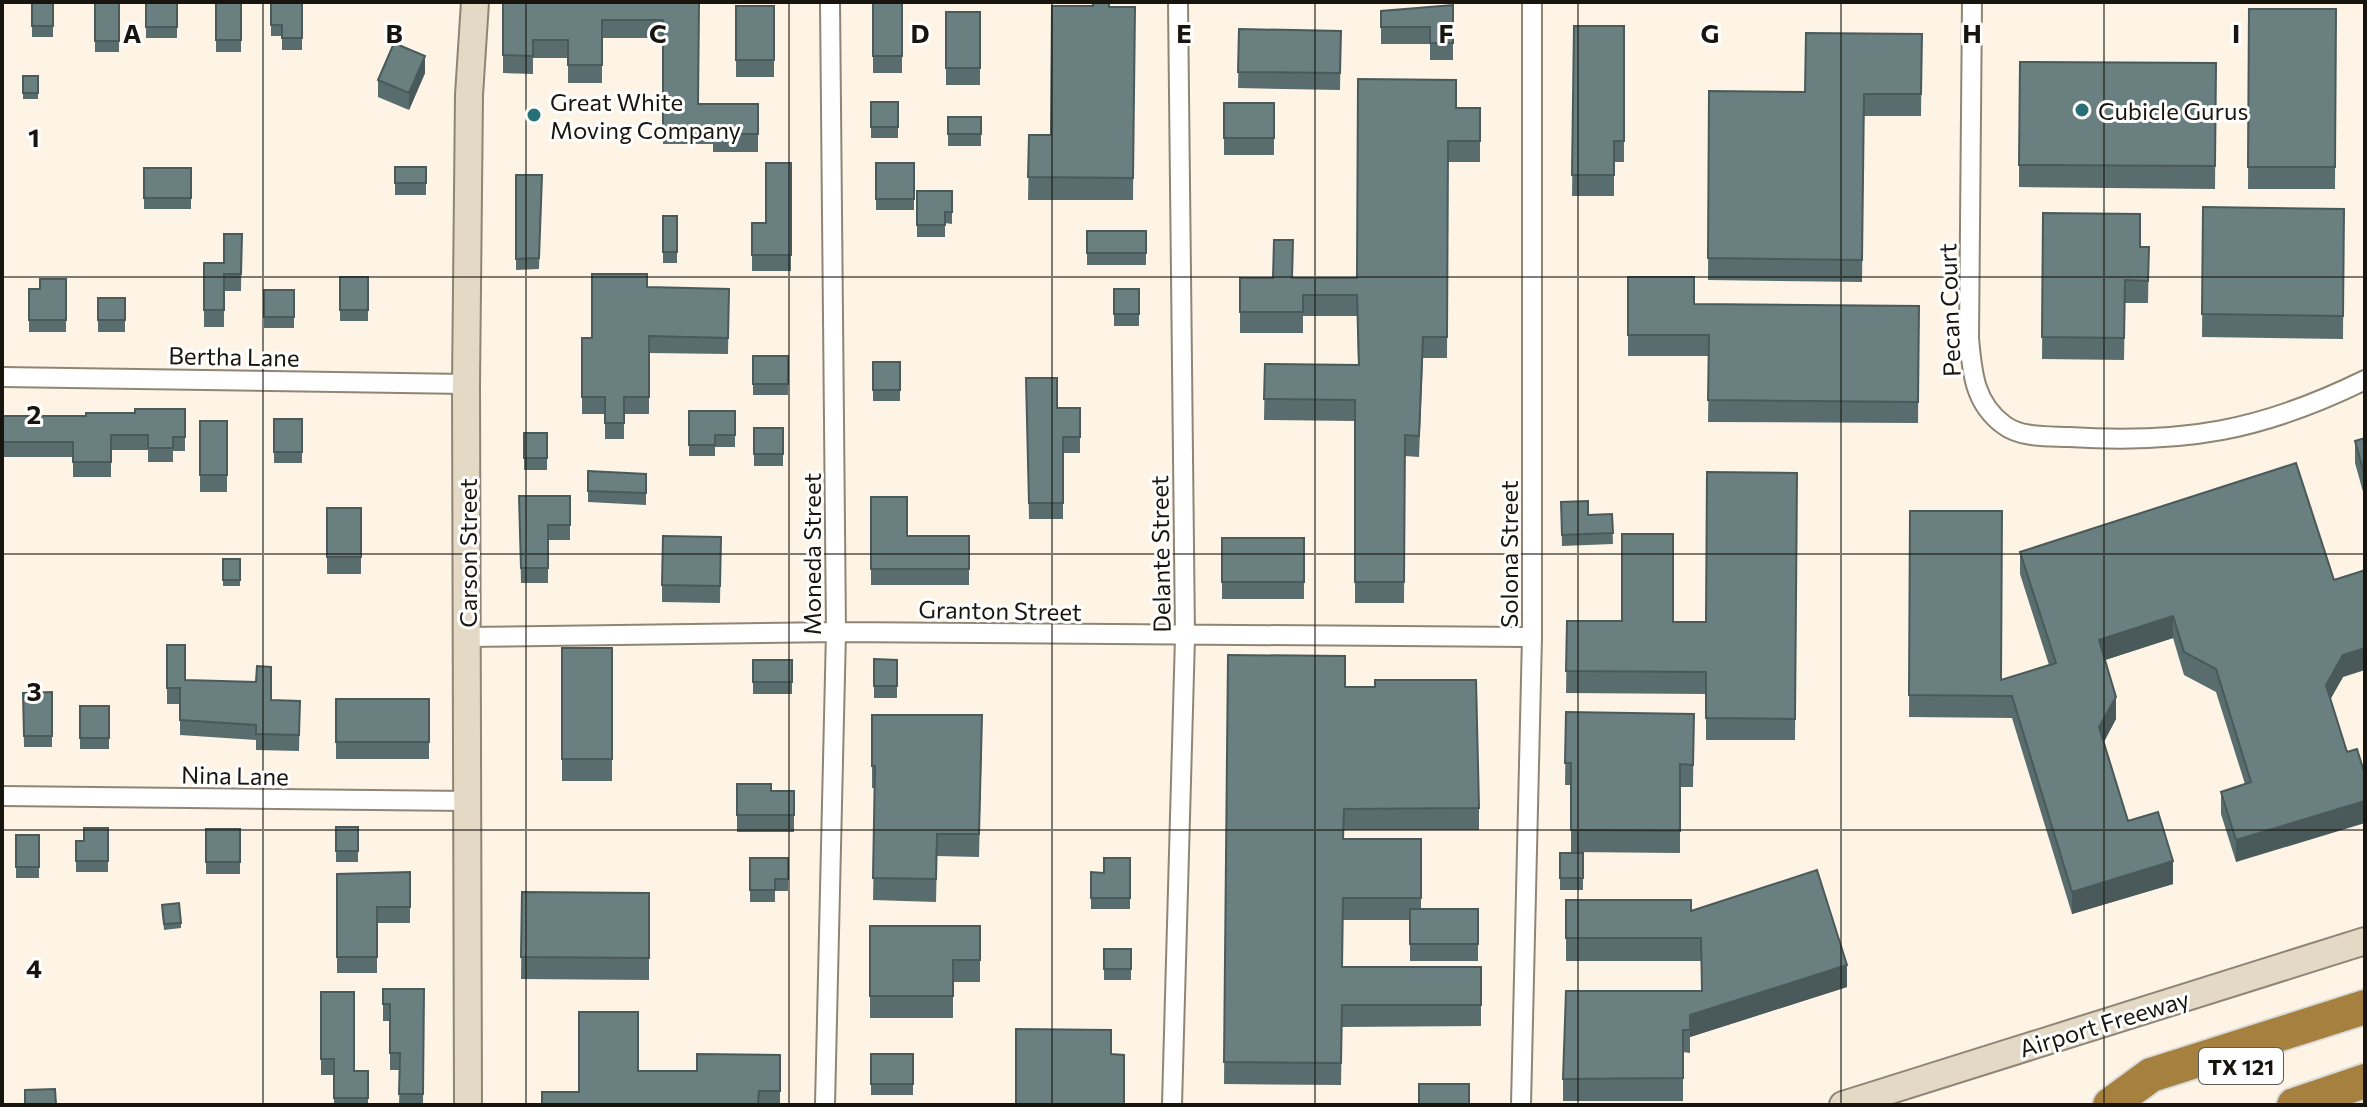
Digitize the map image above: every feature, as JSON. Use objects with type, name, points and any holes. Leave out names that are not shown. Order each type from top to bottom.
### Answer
[{"type":"highway","points":[[2110,1105],[2151,1075],[2365,1007]]},
{"type":"highway","name":"TX 121","points":[[2116,1105],[2365,1028]]},
{"type":"highway","name":"TX 121","points":[[2294,1105],[2364,1082]]},
{"type":"street","name":"Carson Street","points":[[468,1105],[466,384],[469,95],[475,2]]},
{"type":"street","name":"Moneda Street","points":[[825,1105],[836,632],[830,2]]},
{"type":"street","name":"Delante Street","points":[[1172,1105],[1185,637],[1178,2]]},
{"type":"street","name":"Solona Street","points":[[1521,1105],[1532,637],[1532,2]]},
{"type":"street","name":"Pecan Court","points":[[1972,2],[1969,338],[1973,381],[1994,416],[2006,428],[2029,435],[2132,440],[2214,434],[2308,408],[2365,380]]},
{"type":"street","name":"Bertha Lane","points":[[2,377],[466,384]]},
{"type":"street","name":"Granton Street","points":[[468,637],[836,632],[1185,637],[1532,637]]},
{"type":"street","name":"Nina Lane","points":[[2,796],[468,801]]},
{"type":"street","name":"Airport Freeway","points":[[1843,1105],[2365,941]]},
{"type":"building","points":[[32,2],[53,2],[53,26],[32,26]]},
{"type":"building","points":[[95,2],[119,2],[119,41],[95,41]]},
{"type":"building","points":[[146,2],[177,2],[177,27],[146,27]]},
{"type":"building","points":[[216,2],[241,2],[241,40],[216,40]]},
{"type":"building","points":[[271,2],[302,2],[302,38],[282,38],[282,25],[271,25]]},
{"type":"building","points":[[503,2],[699,2],[698,104],[758,104],[758,134],[713,134],[713,126],[663,126],[663,20],[602,20],[602,65],[568,65],[568,40],[533,40],[533,56],[503,55]]},
{"type":"building","points":[[873,2],[902,2],[902,56],[873,56]]},
{"type":"building","points":[[1093,2],[1109,2],[1109,7],[1135,7],[1133,178],[1028,177],[1029,135],[1051,135],[1052,6],[1093,6]]},
{"type":"building","points":[[1453,5],[1453,43],[1430,43],[1430,27],[1381,27],[1381,11]]},
{"type":"building","points":[[736,6],[774,6],[774,60],[736,60]]},
{"type":"building","points":[[2249,9],[2336,9],[2335,167],[2248,167]]},
{"type":"building","points":[[946,12],[980,12],[980,68],[946,68]]},
{"type":"building","points":[[1574,26],[1624,26],[1624,141],[1614,141],[1614,175],[1572,175]]},
{"type":"building","points":[[1239,29],[1341,31],[1340,73],[1238,72]]},
{"type":"building","points":[[1806,33],[1922,34],[1921,94],[1864,94],[1862,260],[1708,258],[1709,91],[1805,92]]},
{"type":"building","points":[[394,43],[425,56],[409,93],[378,80]]},
{"type":"building","points":[[2020,62],[2216,63],[2215,166],[2019,165]]},
{"type":"building","points":[[23,76],[38,76],[38,93],[23,93]]},
{"type":"building","points":[[1358,79],[1456,80],[1456,108],[1480,108],[1480,141],[1448,141],[1447,337],[1423,337],[1419,436],[1405,435],[1404,582],[1355,582],[1355,400],[1264,399],[1265,364],[1359,365],[1357,295],[1303,295],[1303,312],[1240,312],[1240,278],[1273,278],[1274,240],[1293,240],[1292,278],[1357,278]]},
{"type":"building","points":[[871,102],[898,102],[898,127],[871,127]]},
{"type":"building","points":[[1224,103],[1274,103],[1274,138],[1224,138]]},
{"type":"building","points":[[948,117],[981,117],[981,134],[948,134]]},
{"type":"building","points":[[766,163],[791,163],[791,255],[752,255],[752,223],[766,223]]},
{"type":"building","points":[[876,163],[914,163],[914,199],[876,199]]},
{"type":"building","points":[[395,167],[426,167],[426,183],[395,183]]},
{"type":"building","points":[[144,168],[191,168],[191,198],[144,198]]},
{"type":"building","points":[[516,175],[542,175],[539,258],[516,259]]},
{"type":"building","points":[[917,191],[952,191],[952,212],[945,212],[945,225],[917,225]]},
{"type":"building","points":[[2203,207],[2344,209],[2343,316],[2202,314]]},
{"type":"building","points":[[2043,213],[2140,214],[2140,247],[2149,247],[2148,281],[2125,280],[2124,338],[2042,337]]},
{"type":"building","points":[[663,216],[677,216],[677,252],[663,252]]},
{"type":"building","points":[[1087,231],[1146,231],[1146,253],[1087,253]]},
{"type":"building","points":[[224,234],[242,234],[241,274],[224,274],[224,310],[204,310],[204,263],[224,263]]},
{"type":"building","points":[[592,274],[647,274],[647,287],[729,289],[728,338],[649,336],[649,397],[624,397],[624,423],[605,423],[605,397],[582,397],[582,338],[592,338]]},
{"type":"building","points":[[340,277],[368,277],[368,310],[340,310]]},
{"type":"building","points":[[1628,277],[1694,277],[1694,304],[1919,306],[1918,402],[1708,400],[1709,335],[1628,335]]},
{"type":"building","points":[[40,279],[66,279],[66,320],[29,320],[29,289],[40,289]]},
{"type":"building","points":[[1114,289],[1139,289],[1139,314],[1114,314]]},
{"type":"building","points":[[264,290],[294,290],[294,317],[264,317]]},
{"type":"building","points":[[98,298],[125,298],[125,320],[98,320]]},
{"type":"building","points":[[753,356],[788,356],[788,384],[753,384]]},
{"type":"building","points":[[873,362],[900,362],[900,390],[873,390]]},
{"type":"building","points":[[1026,378],[1057,378],[1057,408],[1080,408],[1080,437],[1063,437],[1063,503],[1029,503]]},
{"type":"building","points":[[135,409],[185,409],[185,437],[173,437],[173,448],[148,448],[148,435],[111,435],[111,462],[73,462],[73,442],[2,442],[2,416],[86,416],[86,413],[135,413]]},
{"type":"building","points":[[689,411],[735,411],[735,435],[715,435],[715,445],[689,445]]},
{"type":"building","points":[[274,419],[302,419],[302,452],[274,452]]},
{"type":"building","points":[[200,421],[227,421],[227,475],[200,475]]},
{"type":"building","points":[[754,428],[783,428],[783,454],[754,454]]},
{"type":"building","points":[[524,433],[547,433],[547,458],[524,458]]},
{"type":"building","points":[[2365,438],[2365,477],[2355,441]]},
{"type":"building","points":[[2296,463],[2334,580],[2365,570],[2365,648],[2343,655],[2326,685],[2347,752],[2357,749],[2365,775],[2365,801],[2236,840],[2221,792],[2251,782],[2216,669],[2184,652],[2173,616],[2099,640],[2116,697],[2099,727],[2128,821],[2158,812],[2173,861],[2072,892],[2012,696],[1909,695],[1910,511],[2002,511],[2001,680],[2056,663],[2020,552]]},
{"type":"building","points":[[588,471],[646,474],[646,493],[588,491]]},
{"type":"building","points":[[1707,472],[1797,473],[1795,719],[1706,718],[1706,672],[1566,671],[1567,621],[1622,621],[1622,534],[1673,534],[1673,622],[1706,622]]},
{"type":"building","points":[[519,496],[570,496],[570,525],[548,525],[548,568],[521,568]]},
{"type":"building","points":[[871,497],[907,497],[907,536],[969,536],[969,569],[871,569]]},
{"type":"building","points":[[1588,501],[1588,515],[1612,514],[1613,533],[1562,535],[1561,502]]},
{"type":"building","points":[[327,508],[361,508],[361,557],[327,557]]},
{"type":"building","points":[[663,536],[721,537],[720,586],[662,585]]},
{"type":"building","points":[[1222,538],[1304,538],[1304,582],[1222,582]]},
{"type":"building","points":[[223,559],[240,559],[240,580],[223,580]]},
{"type":"building","points":[[167,645],[185,645],[185,680],[256,682],[257,666],[271,667],[271,700],[300,701],[299,735],[256,734],[256,725],[180,720],[180,688],[167,688]]},
{"type":"building","points":[[562,648],[612,648],[612,759],[562,759]]},
{"type":"building","points":[[1228,655],[1345,656],[1345,687],[1375,687],[1375,680],[1476,680],[1479,808],[1344,809],[1343,839],[1421,839],[1421,898],[1343,898],[1342,967],[1481,967],[1481,1005],[1342,1005],[1341,1063],[1224,1062]]},
{"type":"building","points":[[874,659],[897,660],[897,686],[874,686]]},
{"type":"building","points":[[753,660],[792,660],[792,682],[753,682]]},
{"type":"building","points":[[52,692],[52,736],[24,736],[23,693]]},
{"type":"building","points":[[336,699],[429,699],[429,742],[336,742]]},
{"type":"building","points":[[80,706],[109,706],[109,738],[80,738]]},
{"type":"building","points":[[1566,712],[1694,714],[1693,765],[1680,764],[1680,831],[1571,830],[1571,763],[1565,763]]},
{"type":"building","points":[[872,715],[982,715],[979,834],[937,834],[936,879],[873,878],[875,766],[872,766]]},
{"type":"building","points":[[737,784],[771,784],[771,791],[794,791],[794,815],[737,815]]},
{"type":"building","points":[[336,827],[358,827],[358,851],[336,851]]},
{"type":"building","points":[[84,828],[108,828],[108,861],[76,861],[76,841],[84,841]]},
{"type":"building","points":[[206,829],[240,829],[240,862],[206,862]]},
{"type":"building","points":[[16,835],[39,835],[39,867],[16,867]]},
{"type":"building","points":[[1560,853],[1583,853],[1583,878],[1560,878]]},
{"type":"building","points":[[750,858],[788,858],[788,879],[775,879],[775,890],[750,890]]},
{"type":"building","points":[[1104,858],[1130,858],[1130,898],[1091,898],[1091,872],[1104,873]]},
{"type":"building","points":[[1817,870],[1847,965],[1690,1015],[1690,1030],[1683,1030],[1683,1078],[1563,1079],[1566,991],[1702,991],[1701,938],[1566,938],[1566,900],[1691,900],[1691,911]]},
{"type":"building","points":[[410,872],[410,907],[377,907],[377,957],[337,957],[337,874]]},
{"type":"building","points":[[522,892],[649,893],[649,958],[521,957]]},
{"type":"building","points":[[179,903],[181,923],[164,924],[162,905]]},
{"type":"building","points":[[1410,909],[1478,909],[1478,944],[1410,944]]},
{"type":"building","points":[[870,926],[980,926],[980,960],[953,960],[953,996],[870,996]]},
{"type":"building","points":[[1104,949],[1131,949],[1131,969],[1104,969]]},
{"type":"building","points":[[383,989],[424,989],[423,1094],[399,1094],[400,1053],[390,1053],[390,1004],[383,1004]]},
{"type":"building","points":[[321,992],[354,992],[354,1071],[368,1071],[368,1098],[334,1098],[334,1059],[321,1059]]},
{"type":"building","points":[[579,1012],[638,1012],[638,1071],[697,1071],[697,1054],[780,1055],[780,1091],[759,1091],[758,1105],[542,1105],[542,1092],[579,1092]]},
{"type":"building","points":[[1016,1029],[1111,1030],[1111,1054],[1124,1055],[1124,1105],[1016,1105]]},
{"type":"building","points":[[871,1054],[913,1054],[913,1084],[871,1084]]},
{"type":"building","points":[[1419,1084],[1469,1084],[1469,1105],[1419,1105]]},
{"type":"building","points":[[55,1089],[56,1105],[25,1105],[25,1090]]},
{"type":"place","name":"Cubicle Gurus","points":[[2082,110]]},
{"type":"place","name":"Great White Moving Company","points":[[534,115]]}]
